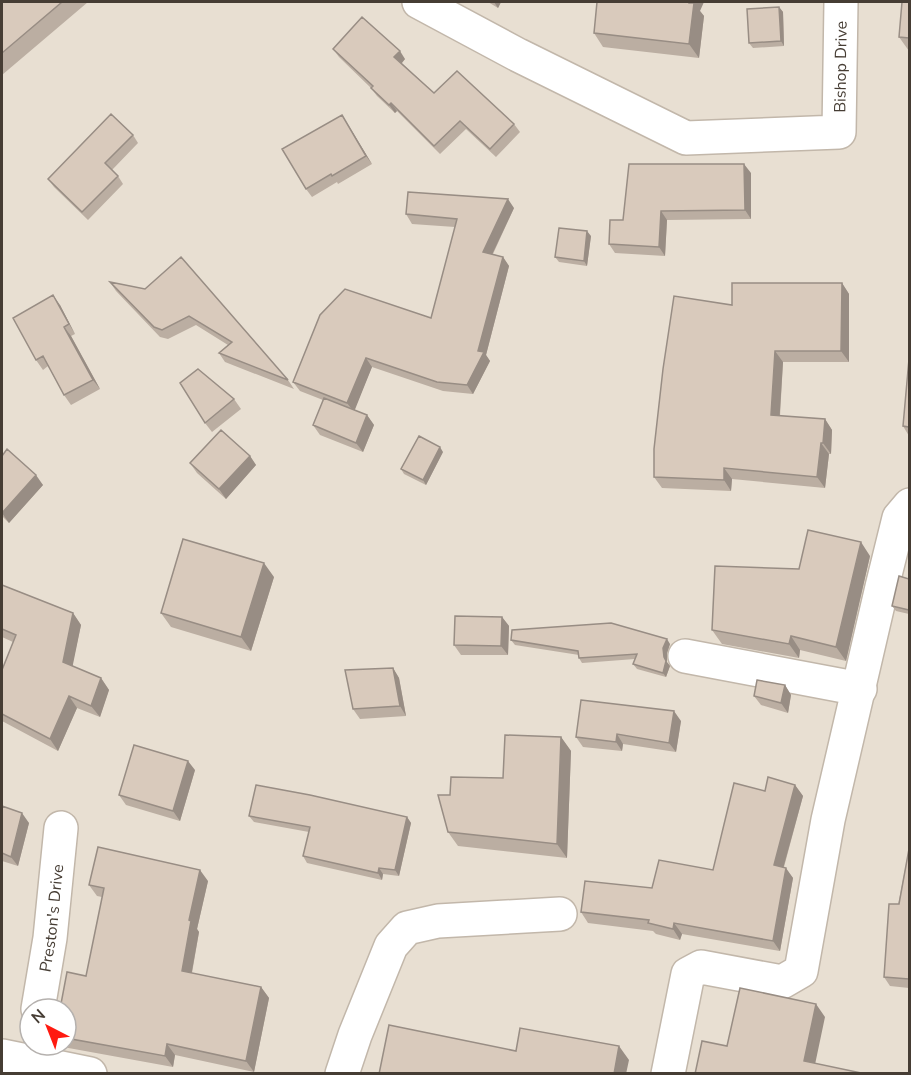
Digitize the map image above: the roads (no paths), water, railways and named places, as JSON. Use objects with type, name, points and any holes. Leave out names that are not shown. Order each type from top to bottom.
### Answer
[{"type":"street","name":"Bishop Drive","points":[[418,2],[518,55],[686,138],[839,132],[842,2]]},
{"type":"street","points":[[668,1074],[688,974],[701,967],[782,982],[801,971],[828,820],[899,518],[909,505]]},
{"type":"street","points":[[685,656],[860,689]]},
{"type":"street","name":"Preston's Drive","points":[[40,997],[50,938],[61,828]]},
{"type":"street","points":[[342,1074],[355,1035],[391,946],[407,928],[438,921],[560,914]]},
{"type":"street","points":[[23,1059],[90,1074]]}]
